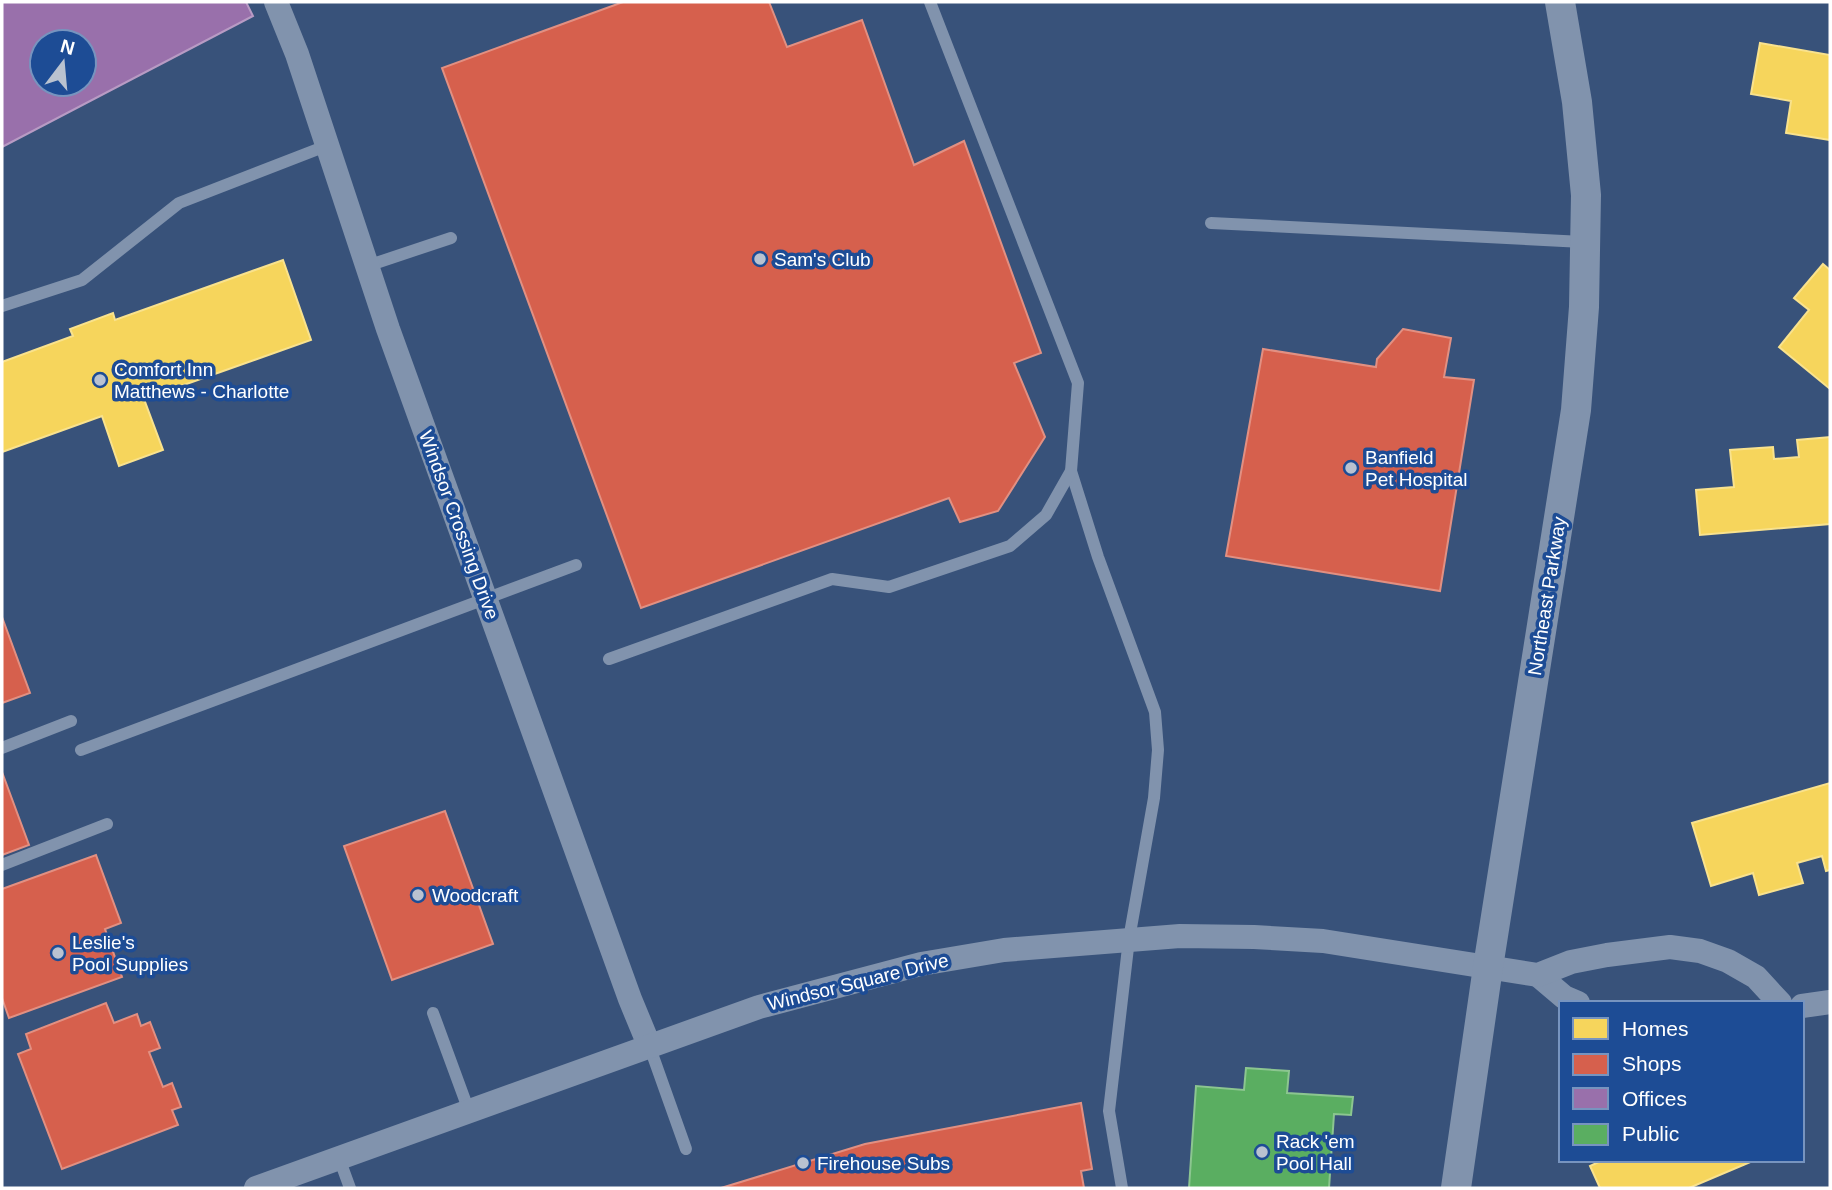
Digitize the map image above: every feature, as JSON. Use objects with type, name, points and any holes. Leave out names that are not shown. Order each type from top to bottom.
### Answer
[{"type":"street","name":"Windsor Crossing Drive","points":[[276,2],[297,54],[367,266],[485,599],[649,1045]]},
{"type":"street","name":"Northeast Parkway","points":[[1456,1188],[1576,410],[1584,307],[1583,242],[1586,195],[1577,102],[1560,2]]},
{"type":"street","name":"Windsor Square Drive","points":[[256,1188],[298,1181],[339,1158],[759,1007],[921,964],[1004,950],[1180,936],[1323,941],[1538,975]]},
{"type":"street","points":[[1572,1001],[1564,998],[1538,975],[1571,962],[1670,947],[1700,951],[1728,961],[1756,977],[1778,1001]]},
{"type":"street","points":[[1804,1006],[1830,1002]]},
{"type":"lane","points":[[930,2],[1079,383],[1071,471],[1098,557],[1155,712],[1158,750],[1154,798],[1129,939],[1109,1111],[1122,1188]]},
{"type":"lane","points":[[2,306],[82,280],[179,203],[327,146]]},
{"type":"lane","points":[[1211,223],[1583,242]]},
{"type":"lane","points":[[367,266],[451,238]]},
{"type":"lane","points":[[608,659],[832,579],[889,587],[1010,546],[1046,515],[1071,471]]},
{"type":"lane","points":[[80,750],[576,565]]},
{"type":"lane","points":[[2,748],[71,721]]},
{"type":"lane","points":[[2,865],[107,824]]},
{"type":"lane","points":[[433,1013],[469,1111]]},
{"type":"lane","points":[[649,1045],[686,1149]]},
{"type":"lane","points":[[339,1158],[350,1188]]},
{"type":"building: Homes","points":[[1760,43],[1830,55],[1830,140],[1786,133],[1791,101],[1751,94]]},
{"type":"building: Homes","name":"Comfort Inn Matthews - Charlotte","points":[[283,260],[311,340],[144,399],[163,450],[119,466],[102,416],[2,452],[2,362],[73,336],[70,329],[113,313],[115,320]]},
{"type":"building: Homes","points":[[1823,264],[1830,270],[1830,389],[1779,347],[1809,310],[1794,298]]},
{"type":"building: Homes","points":[[1830,437],[1830,524],[1700,535],[1696,490],[1734,487],[1730,450],[1773,447],[1774,459],[1799,457],[1797,440]]},
{"type":"building: Homes","points":[[1830,783],[1830,870],[1826,871],[1822,856],[1797,863],[1803,883],[1759,895],[1753,873],[1711,886],[1692,823]]},
{"type":"building: Homes","points":[[1599,1162],[1750,1162],[1689,1188],[1600,1188],[1590,1166]]},
{"type":"building: Shops","name":"Sam's Club","points":[[623,2],[769,2],[787,47],[862,20],[914,165],[964,141],[1041,353],[1014,363],[1045,437],[998,511],[960,522],[949,498],[641,608],[442,68]]},
{"type":"building: Shops","name":"Banfield Pet Hospital","points":[[1403,329],[1451,338],[1444,377],[1474,380],[1440,591],[1226,556],[1263,349],[1376,367],[1377,359]]},
{"type":"building: Shops","points":[[2,617],[30,693],[2,703]]},
{"type":"building: Shops","points":[[2,772],[29,845],[2,855]]},
{"type":"building: Shops","name":"Woodcraft","points":[[445,811],[493,944],[392,980],[344,846]]},
{"type":"building: Shops","name":"Leslie's Pool Supplies","points":[[96,855],[121,923],[105,929],[122,977],[9,1018],[2,998],[2,889]]},
{"type":"building: Shops","points":[[106,1003],[114,1023],[137,1014],[141,1026],[150,1022],[160,1048],[149,1052],[163,1087],[172,1083],[181,1107],[172,1110],[178,1125],[62,1169],[18,1054],[31,1049],[26,1034]]},
{"type":"building: Shops","points":[[1081,1103],[1092,1169],[1081,1171],[1084,1188],[721,1188],[865,1144]]},
{"type":"building: Offices","points":[[2,2],[246,2],[253,16],[98,97],[98,28],[28,28],[28,98],[96,98],[2,147]]},
{"type":"building: Public","name":"Rack 'em Pool Hall","points":[[1246,1068],[1289,1071],[1287,1093],[1353,1097],[1351,1115],[1334,1114],[1329,1188],[1189,1188],[1196,1086],[1244,1090]]},
{"type":"place","name":"Sam's Club","points":[[760,259]]},
{"type":"place","name":"Comfort Inn Matthews - Charlotte","points":[[100,380]]},
{"type":"place","name":"Banfield Pet Hospital","points":[[1351,468]]},
{"type":"place","name":"Woodcraft","points":[[418,895]]},
{"type":"place","name":"Leslie's Pool Supplies","points":[[58,953]]},
{"type":"place","name":"Rack 'em Pool Hall","points":[[1262,1152]]},
{"type":"place","name":"Firehouse Subs","points":[[803,1163]]}]
